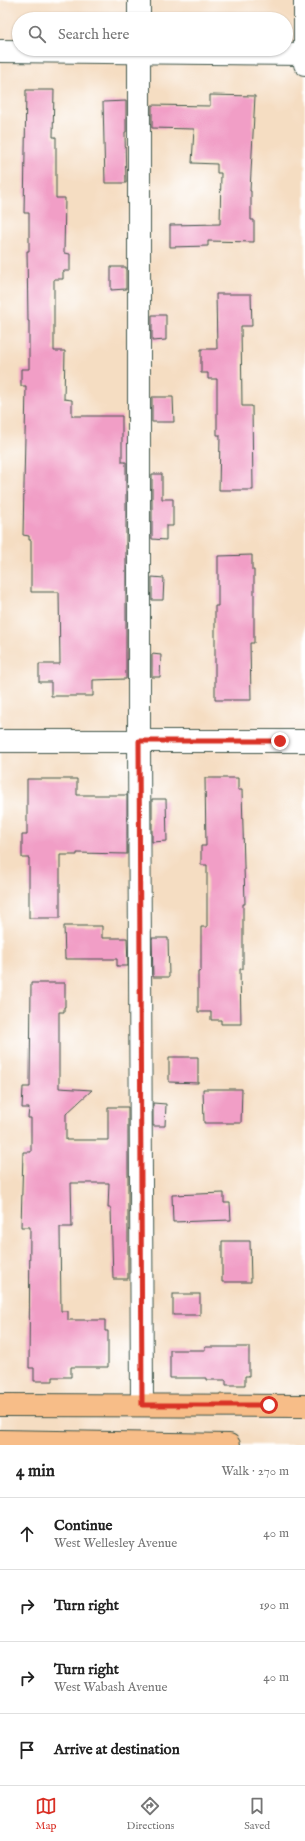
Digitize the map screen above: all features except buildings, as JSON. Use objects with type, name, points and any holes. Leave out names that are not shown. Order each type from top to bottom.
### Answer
[{"type":"main road","points":[[0,1405],[305,1406]]},
{"type":"main road","points":[[0,1441],[229,1445]]},
{"type":"street","points":[[139,0],[139,12]]},
{"type":"street","points":[[305,0],[305,64]]},
{"type":"street","points":[[0,51],[12,51]]},
{"type":"street","points":[[293,54],[305,54]]},
{"type":"street","points":[[139,56],[139,741],[142,1405]]},
{"type":"street","points":[[0,741],[305,741]]},
{"type":"route","points":[[269,1405],[142,1405],[139,741],[280,741]]}]
